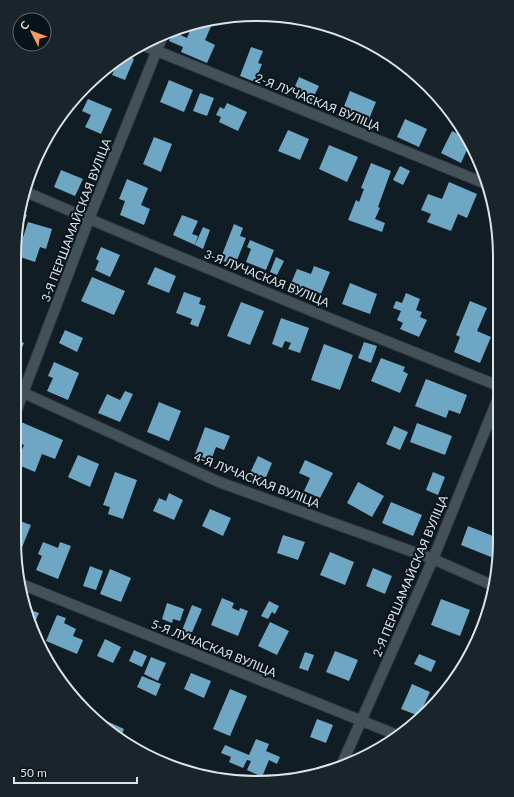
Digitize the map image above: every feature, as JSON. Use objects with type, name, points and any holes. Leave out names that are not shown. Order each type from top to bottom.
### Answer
[{"type":"street","name":"3-Я ПЕРШАМАЙСКАЯ ВУЛІЦА","points":[[21,385],[160,42]]},
{"type":"street","name":"2-Я ЛУЧАСКАЯ ВУЛІЦА","points":[[148,48],[480,181]]},
{"type":"street","name":"3-Я ЛУЧАСКАЯ ВУЛІЦА","points":[[30,194],[382,340],[493,384]]},
{"type":"street","name":"4-Я ЛУЧАСКАЯ ВУЛІЦА","points":[[21,391],[219,482],[433,559],[488,584]]},
{"type":"street","name":"2-Я ПЕРШАМАЙСКАЯ ВУЛІЦА","points":[[344,759],[433,559],[493,411]]},
{"type":"street","name":"5-Я ЛУЧАСКАЯ ВУЛІЦА","points":[[26,586],[392,733]]},
{"type":"building","points":[[211,26],[205,40],[215,45],[207,63],[181,52],[183,47],[169,41],[171,38],[179,35],[187,38],[190,31]]},
{"type":"building","points":[[251,47],[263,51],[258,63],[262,64],[255,82],[240,76]]},
{"type":"building","points":[[131,58],[134,59],[125,80],[112,75],[115,69]]},
{"type":"building","points":[[299,77],[319,86],[311,102],[292,93]]},
{"type":"building","points":[[169,80],[193,90],[184,112],[160,102]]},
{"type":"building","points":[[350,91],[376,102],[367,124],[341,114]]},
{"type":"building","points":[[200,93],[214,98],[207,116],[193,111]]},
{"type":"building","points":[[88,99],[112,109],[101,134],[85,127],[91,115],[82,111]]},
{"type":"building","points":[[227,103],[247,112],[238,131],[219,122],[221,117],[216,115],[220,107],[224,109]]},
{"type":"building","points":[[405,119],[427,129],[419,147],[397,137]]},
{"type":"building","points":[[288,130],[309,139],[300,160],[278,151]]},
{"type":"building","points":[[452,131],[458,134],[467,150],[461,163],[441,153]]},
{"type":"building","points":[[154,137],[172,144],[161,172],[143,164]]},
{"type":"building","points":[[329,145],[358,157],[347,182],[319,169]]},
{"type":"building","points":[[371,163],[391,171],[378,207],[380,208],[375,219],[385,223],[382,232],[348,220],[356,200],[359,202],[364,189],[361,188]]},
{"type":"building","points":[[400,166],[410,171],[403,185],[393,180]]},
{"type":"building","points":[[61,170],[83,179],[75,196],[54,187]]},
{"type":"building","points":[[127,179],[148,188],[141,205],[150,209],[144,225],[120,215],[125,201],[119,199]]},
{"type":"building","points":[[449,182],[477,194],[467,218],[458,214],[451,231],[427,222],[431,214],[421,210],[428,194],[442,199]]},
{"type":"building","points":[[182,215],[198,221],[192,234],[198,236],[195,245],[173,235]]},
{"type":"building","points":[[28,222],[52,229],[46,249],[40,247],[35,262],[21,257],[22,240]]},
{"type":"building","points":[[234,224],[243,228],[240,236],[246,238],[235,265],[220,260]]},
{"type":"building","points":[[203,227],[210,230],[203,249],[195,245]]},
{"type":"building","points":[[250,240],[274,250],[266,270],[246,262],[251,249],[247,247]]},
{"type":"building","points":[[101,247],[120,255],[110,277],[95,270],[99,261],[96,259]]},
{"type":"building","points":[[276,257],[284,261],[277,275],[270,272]]},
{"type":"building","points":[[314,266],[330,272],[321,294],[302,286],[300,291],[290,286],[297,269],[311,274]]},
{"type":"building","points":[[155,267],[176,276],[169,293],[147,284]]},
{"type":"building","points":[[92,277],[125,291],[114,315],[81,301]]},
{"type":"building","points":[[350,283],[377,294],[370,314],[342,304]]},
{"type":"building","points":[[184,292],[201,298],[199,304],[206,306],[198,327],[190,324],[192,319],[176,313]]},
{"type":"building","points":[[406,293],[420,299],[416,310],[422,312],[420,317],[427,320],[419,337],[400,329],[403,323],[397,320],[401,311],[393,308],[396,301],[402,303]]},
{"type":"building","points":[[470,301],[487,308],[477,331],[491,337],[480,363],[454,352],[460,337],[456,335]]},
{"type":"building","points":[[241,302],[264,311],[250,345],[227,336]]},
{"type":"building","points":[[281,318],[309,328],[300,353],[288,349],[291,343],[285,341],[282,348],[272,344]]},
{"type":"building","points":[[65,330],[83,338],[77,352],[59,343]]},
{"type":"building","points":[[21,342],[24,343],[21,350]]},
{"type":"building","points":[[364,342],[377,346],[371,363],[358,358]]},
{"type":"building","points":[[324,344],[353,355],[340,390],[311,380]]},
{"type":"building","points":[[381,358],[405,367],[403,371],[408,374],[400,393],[371,381]]},
{"type":"building","points":[[54,362],[79,373],[68,400],[47,391],[53,378],[48,376]]},
{"type":"building","points":[[426,379],[467,395],[460,414],[449,410],[446,418],[415,406]]},
{"type":"building","points":[[125,391],[133,394],[120,422],[98,413],[107,394],[120,400]]},
{"type":"building","points":[[159,402],[181,411],[169,441],[147,432]]},
{"type":"building","points":[[21,422],[63,440],[55,459],[42,454],[35,472],[21,466],[21,452],[24,445],[21,444]]},
{"type":"building","points":[[417,423],[452,436],[445,455],[410,442]]},
{"type":"building","points":[[394,426],[408,432],[400,450],[386,444]]},
{"type":"building","points":[[205,427],[230,436],[224,450],[216,447],[210,463],[194,457]]},
{"type":"building","points":[[78,455],[99,464],[90,487],[68,477]]},
{"type":"building","points":[[258,456],[272,463],[264,482],[249,475]]},
{"type":"building","points":[[305,460],[333,473],[320,498],[304,491],[310,478],[299,473]]},
{"type":"building","points":[[115,472],[137,480],[123,519],[108,514],[110,507],[103,505]]},
{"type":"building","points":[[433,472],[445,477],[438,495],[426,490]]},
{"type":"building","points":[[358,482],[384,496],[372,517],[347,503]]},
{"type":"building","points":[[169,493],[183,500],[174,520],[153,511],[159,498],[166,501]]},
{"type":"building","points":[[391,502],[422,515],[413,536],[382,523]]},
{"type":"building","points":[[210,509],[231,518],[223,536],[202,526]]},
{"type":"building","points":[[21,521],[31,525],[22,549]]},
{"type":"building","points":[[468,526],[493,536],[491,557],[461,545]]},
{"type":"building","points":[[283,535],[305,542],[298,560],[277,553]]},
{"type":"building","points":[[43,542],[58,548],[60,542],[71,546],[58,579],[36,570],[42,556],[38,554]]},
{"type":"building","points":[[330,552],[354,562],[345,585],[320,575]]},
{"type":"building","points":[[90,566],[103,571],[96,590],[83,586]]},
{"type":"building","points":[[373,568],[392,576],[385,594],[366,586]]},
{"type":"building","points":[[110,569],[131,578],[121,602],[100,594]]},
{"type":"building","points":[[222,598],[234,603],[232,608],[239,611],[240,608],[248,611],[238,636],[211,625]]},
{"type":"building","points":[[441,599],[470,610],[460,636],[431,625]]},
{"type":"building","points":[[269,601],[279,606],[275,614],[272,612],[268,619],[261,616]]},
{"type":"building","points":[[167,603],[184,609],[180,621],[173,619],[172,623],[162,619]]},
{"type":"building","points":[[192,605],[202,609],[190,637],[181,633]]},
{"type":"building","points":[[32,611],[39,613],[36,621]]},
{"type":"building","points":[[57,615],[66,618],[64,623],[76,629],[73,636],[83,640],[77,654],[46,641]]},
{"type":"building","points":[[270,622],[289,631],[277,655],[258,646]]},
{"type":"building","points":[[105,639],[121,647],[113,663],[97,656]]},
{"type":"building","points":[[134,650],[147,656],[142,667],[129,661]]},
{"type":"building","points":[[335,651],[358,660],[349,681],[326,672]]},
{"type":"building","points":[[305,652],[314,655],[308,671],[299,668]]},
{"type":"building","points":[[419,654],[436,661],[431,672],[414,664]]},
{"type":"building","points":[[151,657],[166,663],[158,681],[144,674]]},
{"type":"building","points":[[191,673],[211,681],[204,698],[184,689]]},
{"type":"building","points":[[142,676],[161,684],[156,696],[137,687]]},
{"type":"building","points":[[412,684],[430,692],[422,708],[416,715],[401,709]]},
{"type":"building","points":[[230,689],[247,696],[230,736],[213,729]]},
{"type":"building","points":[[317,719],[333,725],[326,743],[310,737]]},
{"type":"building","points":[[105,720],[124,729],[122,733]]},
{"type":"building","points":[[256,739],[269,744],[266,751],[280,757],[277,764],[269,760],[263,776],[260,776],[247,770],[251,761],[247,760],[243,768],[229,762],[231,757],[221,753],[225,745],[249,755]]}]
